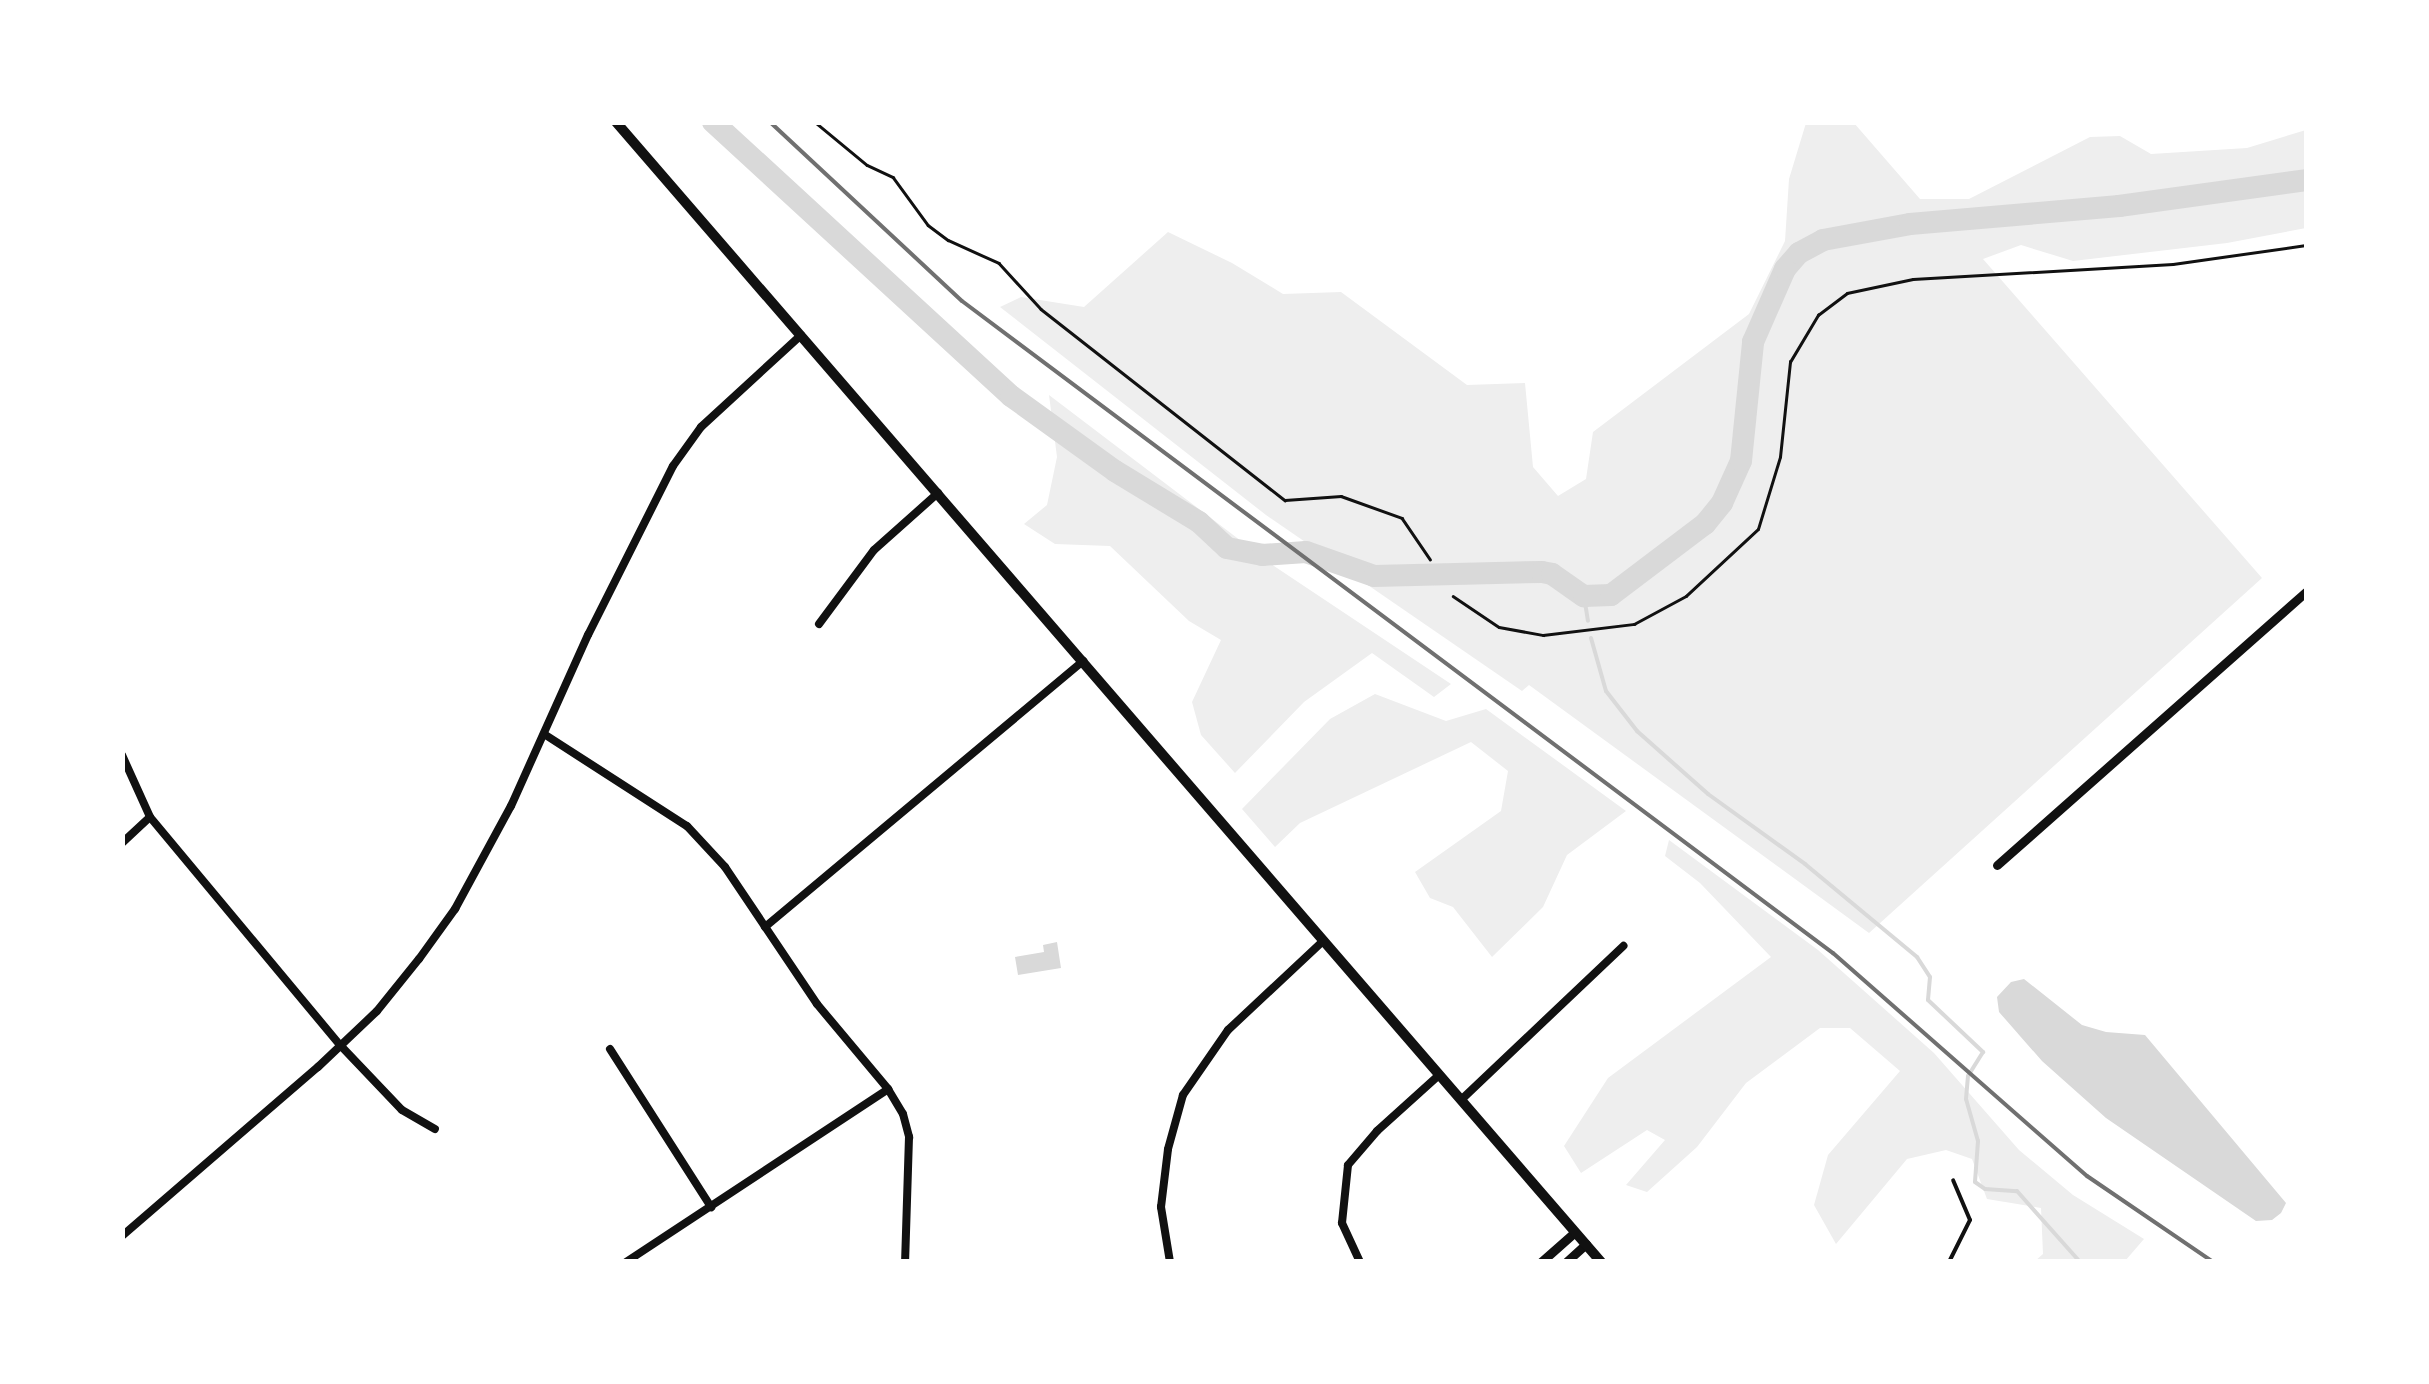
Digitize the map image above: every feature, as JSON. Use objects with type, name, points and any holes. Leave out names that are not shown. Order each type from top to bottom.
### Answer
[{"type":"main road","points":[[616,122],[1602,1262]]},
{"type":"street","points":[[122,1236],[377,1011],[456,909],[511,806],[673,466],[700,427],[801,335]]},
{"type":"street","points":[[819,624],[874,550],[938,493]]},
{"type":"street","points":[[1997,865],[2306,592]]},
{"type":"street","points":[[765,927],[1083,661]]},
{"type":"street","points":[[544,734],[687,826],[725,867],[817,1004],[888,1089],[903,1114],[908,1136],[905,1262]]},
{"type":"street","points":[[122,755],[150,816],[341,1046],[392,1101],[435,1129]]},
{"type":"street","points":[[122,843],[150,816]]},
{"type":"street","points":[[1170,1262],[1162,1207],[1168,1150],[1184,1095],[1228,1030],[1323,941]]},
{"type":"street","points":[[1460,1100],[1623,946]]},
{"type":"street","points":[[610,1049],[711,1207]]},
{"type":"street","points":[[1360,1262],[1342,1223],[1348,1166],[1377,1131],[1439,1076]]},
{"type":"street","points":[[626,1262],[888,1089]]},
{"type":"street","points":[[1541,1262],[1575,1232]]},
{"type":"street","points":[[1566,1262],[1586,1244]]},
{"type":"lane","points":[[1949,1262],[1970,1220],[1952,1180]]},
{"type":"path","points":[[816,122],[867,165],[894,177],[928,225],[948,240],[999,264],[1041,309],[1285,500],[1342,496],[1402,518],[1430,559]]},
{"type":"path","points":[[1453,596],[1500,628],[1543,635],[1634,624],[1686,596],[1758,529],[1780,457],[1790,362],[1818,315],[1848,293],[1913,279],[2157,265],[2306,245]]},
{"type":"shaded area","points":[[1806,123],[1854,123],[1920,199],[1969,199],[2090,137],[2120,136],[2151,154],[2247,148],[2306,130],[2306,228],[2227,243],[2073,261],[2021,245],[1983,259],[2262,578],[1869,933],[1529,685],[1522,691],[1266,515],[1000,307],[1021,297],[1084,307],[1168,232],[1232,263],[1283,294],[1341,292],[1467,385],[1525,383],[1533,467],[1558,496],[1586,479],[1593,432],[1749,314],[1785,241],[1789,179]]},
{"type":"shaded area","points":[[1049,395],[1274,566],[1451,684],[1434,697],[1372,653],[1304,702],[1235,773],[1201,735],[1192,702],[1221,640],[1189,621],[1110,546],[1055,544],[1024,524],[1047,505],[1057,457]]},
{"type":"shaded area","points":[[1375,694],[1446,721],[1486,709],[1626,811],[1567,855],[1543,907],[1492,957],[1453,907],[1430,898],[1415,872],[1501,811],[1508,771],[1471,742],[1300,823],[1275,847],[1242,809],[1330,719]]},
{"type":"shaded area","points":[[1669,840],[1818,950],[1934,1053],[2019,1150],[2073,1195],[2144,1239],[2125,1261],[2035,1261],[2043,1254],[2041,1208],[1987,1199],[1972,1159],[1946,1150],[1907,1159],[1836,1244],[1814,1205],[1828,1155],[1900,1071],[1850,1028],[1820,1028],[1746,1083],[1697,1147],[1647,1192],[1626,1185],[1665,1140],[1647,1130],[1581,1173],[1564,1146],[1608,1078],[1771,957],[1700,883],[1665,856]]},
{"type":"shaded area","points":[[1057,942],[1061,968],[1018,975],[1015,957],[1044,952],[1043,945]]},
{"type":"shaded area","points":[[2024,979],[2082,1025],[2106,1032],[2145,1035],[2286,1203],[2281,1213],[2272,1220],[2256,1221],[2106,1118],[2042,1061],[1999,1012],[1997,997],[2011,982]]},
{"type":"waterway","points":[[713,122],[1011,396],[1115,471],[1199,522],[1227,548],[1262,555],[1306,552],[1374,576],[1542,572],[1552,574],[1584,596],[1611,595],[1705,524],[1722,503],[1741,461],[1753,342],[1785,269],[1799,253],[1823,240],[1910,224],[2119,206],[2306,180]]},
{"type":"waterway","points":[[1584,596],[1588,621]]},
{"type":"waterway","points":[[1591,638],[1606,691],[1637,731],[1708,794],[1805,864],[1917,957],[1930,977],[1928,1000],[1983,1052],[1968,1076],[1966,1099],[1978,1141],[1975,1182],[1985,1189],[2017,1191],[2080,1262]]},
{"type":"railway","points":[[770,122],[962,301],[1833,953],[2087,1176],[2213,1262]]}]
